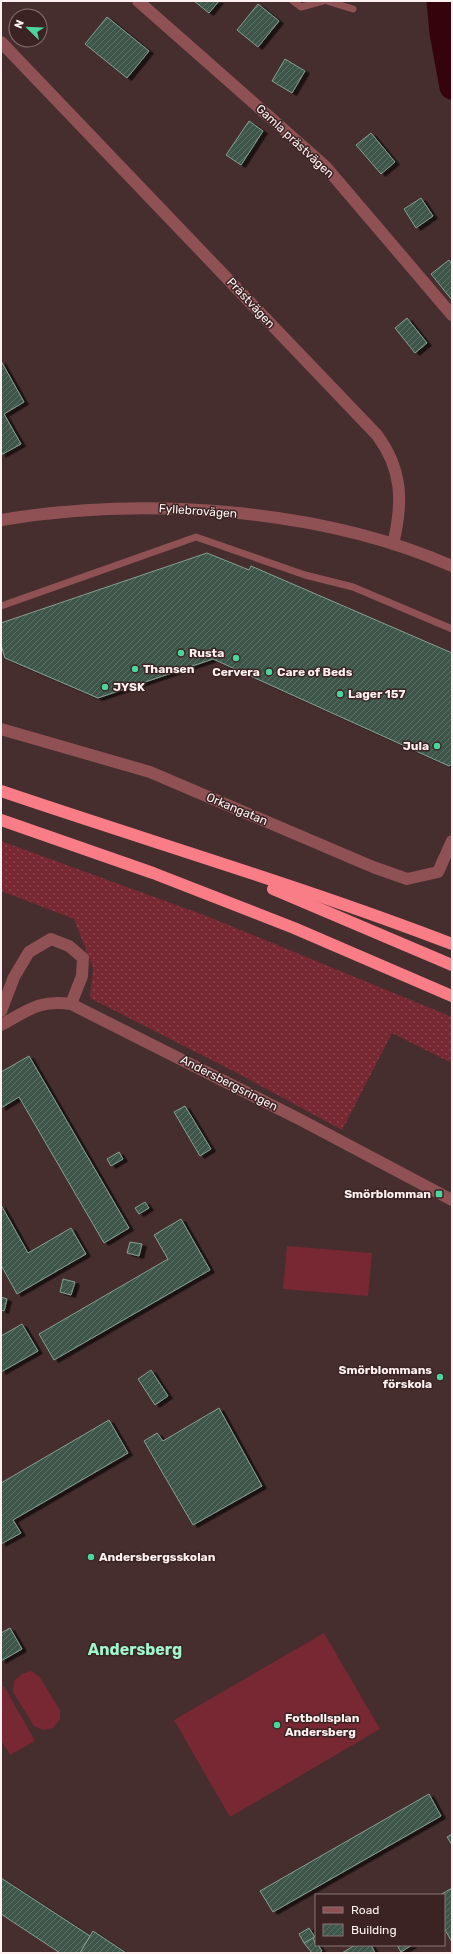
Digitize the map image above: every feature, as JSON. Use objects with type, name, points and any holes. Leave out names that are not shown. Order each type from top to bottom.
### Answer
[{"type":"highway","points":[[1,791],[164,846],[354,907],[452,944]]},
{"type":"highway","points":[[1,820],[168,878],[294,928],[452,996]]},
{"type":"highway","points":[[164,846],[303,900],[452,965]]},
{"type":"street","name":"Gamla prästvägen","points":[[138,1],[325,166],[452,315]]},
{"type":"street","name":"Prästvägen","points":[[1,42],[386,447],[397,476],[400,496],[399,513],[393,544]]},
{"type":"street","name":"Fyllebrovägen","points":[[1,520],[62,512],[122,509],[153,508],[235,512],[313,524],[393,544]]},
{"type":"street","points":[[393,544],[425,554],[452,566]]},
{"type":"street","name":"Orkangatan","points":[[1,729],[150,772],[373,867],[407,879],[438,872],[452,841]]},
{"type":"street","points":[[1,1011],[14,977],[29,952],[51,939],[69,946],[83,958],[82,976],[71,1004]]},
{"type":"street","name":"Andersbergsringen","points":[[1,1025],[41,1004],[55,1002],[71,1004],[301,1120],[452,1200]]},
{"type":"lane","points":[[292,1],[301,7],[323,1]]},
{"type":"lane","points":[[327,1],[352,9]]},
{"type":"lane","points":[[1,606],[196,537],[304,575],[353,587],[452,629]]},
{"type":"shaded area","points":[[1,841],[209,917],[452,1017],[452,1063],[392,1033],[342,1130],[237,1073],[90,998],[93,968],[74,919],[1,891]]},
{"type":"shaded area","points":[[287,1246],[372,1253],[368,1296],[283,1289]]},
{"type":"shaded area","name":"Fotbollsplan Andersberg","points":[[324,1633],[380,1729],[230,1817],[174,1720]]},
{"type":"shaded area","points":[[31,1671],[39,1676],[60,1710],[60,1719],[53,1728],[43,1730],[34,1726],[13,1692],[14,1681],[22,1674]]},
{"type":"shaded area","points":[[4,1686],[35,1741],[10,1755],[1,1740],[1,1687]]},
{"type":"building","points":[[194,1],[219,1],[209,13]]},
{"type":"building","points":[[258,4],[279,21],[258,47],[237,30]]},
{"type":"building","points":[[107,17],[149,51],[127,78],[85,44]]},
{"type":"building","points":[[285,59],[305,71],[292,93],[272,81]]},
{"type":"building","points":[[249,121],[263,131],[241,165],[226,155]]},
{"type":"building","points":[[371,133],[395,162],[381,174],[356,145]]},
{"type":"building","points":[[421,198],[433,216],[416,228],[404,209]]},
{"type":"building","points":[[449,260],[452,264],[452,300],[431,274]]},
{"type":"building","points":[[407,318],[427,343],[415,353],[395,328]]},
{"type":"building","points":[[1,361],[24,402],[4,414],[21,444],[1,455]]},
{"type":"building","points":[[207,553],[249,570],[251,566],[452,653],[452,764],[449,766],[213,659],[98,698],[5,658],[1,645],[1,623]]},
{"type":"building","points":[[29,1056],[129,1228],[104,1243],[19,1097],[1,1108],[1,1072]]},
{"type":"building","points":[[185,1106],[211,1149],[200,1156],[174,1112]]},
{"type":"building","points":[[119,1152],[123,1159],[111,1166],[107,1159]]},
{"type":"building","points":[[145,1202],[149,1208],[139,1214],[135,1208]]},
{"type":"building","points":[[1,1205],[28,1253],[71,1228],[86,1254],[17,1294],[1,1265]]},
{"type":"building","points":[[181,1219],[210,1270],[54,1360],[39,1334],[168,1259],[154,1235]]},
{"type":"building","points":[[130,1242],[142,1244],[139,1256],[127,1253]]},
{"type":"building","points":[[63,1279],[75,1282],[71,1295],[60,1292]]},
{"type":"building","points":[[1,1297],[7,1299],[4,1311],[1,1310]]},
{"type":"building","points":[[22,1324],[38,1351],[1,1372],[1,1336]]},
{"type":"building","points":[[151,1370],[168,1396],[155,1405],[138,1379]]},
{"type":"building","points":[[219,1408],[262,1486],[193,1525],[144,1441],[157,1433],[163,1441]]},
{"type":"building","points":[[109,1420],[128,1453],[13,1520],[21,1533],[1,1544],[1,1483]]},
{"type":"building","points":[[10,1628],[22,1649],[1,1661],[1,1633]]},
{"type":"building","points":[[429,1794],[441,1816],[273,1912],[260,1891]]},
{"type":"building","points":[[452,1834],[452,1845],[447,1837]]},
{"type":"building","points":[[1,1878],[90,1936],[80,1953],[60,1953],[1,1914]]},
{"type":"building","points":[[452,1888],[452,1942],[445,1930],[445,1894],[442,1894]]},
{"type":"building","points":[[309,1928],[315,1937],[304,1943],[299,1934]]},
{"type":"building","points":[[93,1931],[126,1953],[80,1953]]},
{"type":"building","points":[[313,1938],[315,1946],[319,1946],[322,1951],[319,1953],[312,1953],[304,1943]]},
{"type":"building","points":[[353,1946],[372,1946],[375,1953],[342,1953]]},
{"type":"building","points":[[398,1946],[410,1946],[401,1952]]},
{"type":"waterway","points":[[439,1],[442,33],[452,87]]},
{"type":"place","name":"Rusta","points":[[181,653]]},
{"type":"place","name":"Cervera","points":[[236,658]]},
{"type":"place","name":"Thansen","points":[[135,669]]},
{"type":"place","name":"Care of Beds","points":[[269,672]]},
{"type":"place","name":"JYSK","points":[[105,687]]},
{"type":"place","name":"Lager 157","points":[[340,694]]},
{"type":"place","name":"Jula","points":[[437,746]]},
{"type":"place","name":"Smörblomman","points":[[439,1194]]},
{"type":"place","name":"Smörblommans förskola","points":[[440,1377]]},
{"type":"place","name":"Andersbergsskolan","points":[[91,1557]]},
{"type":"place","name":"Fotbollsplan Andersberg","points":[[277,1725]]},
{"type":"district","name":"Andersberg","points":[[135,1649]]}]
